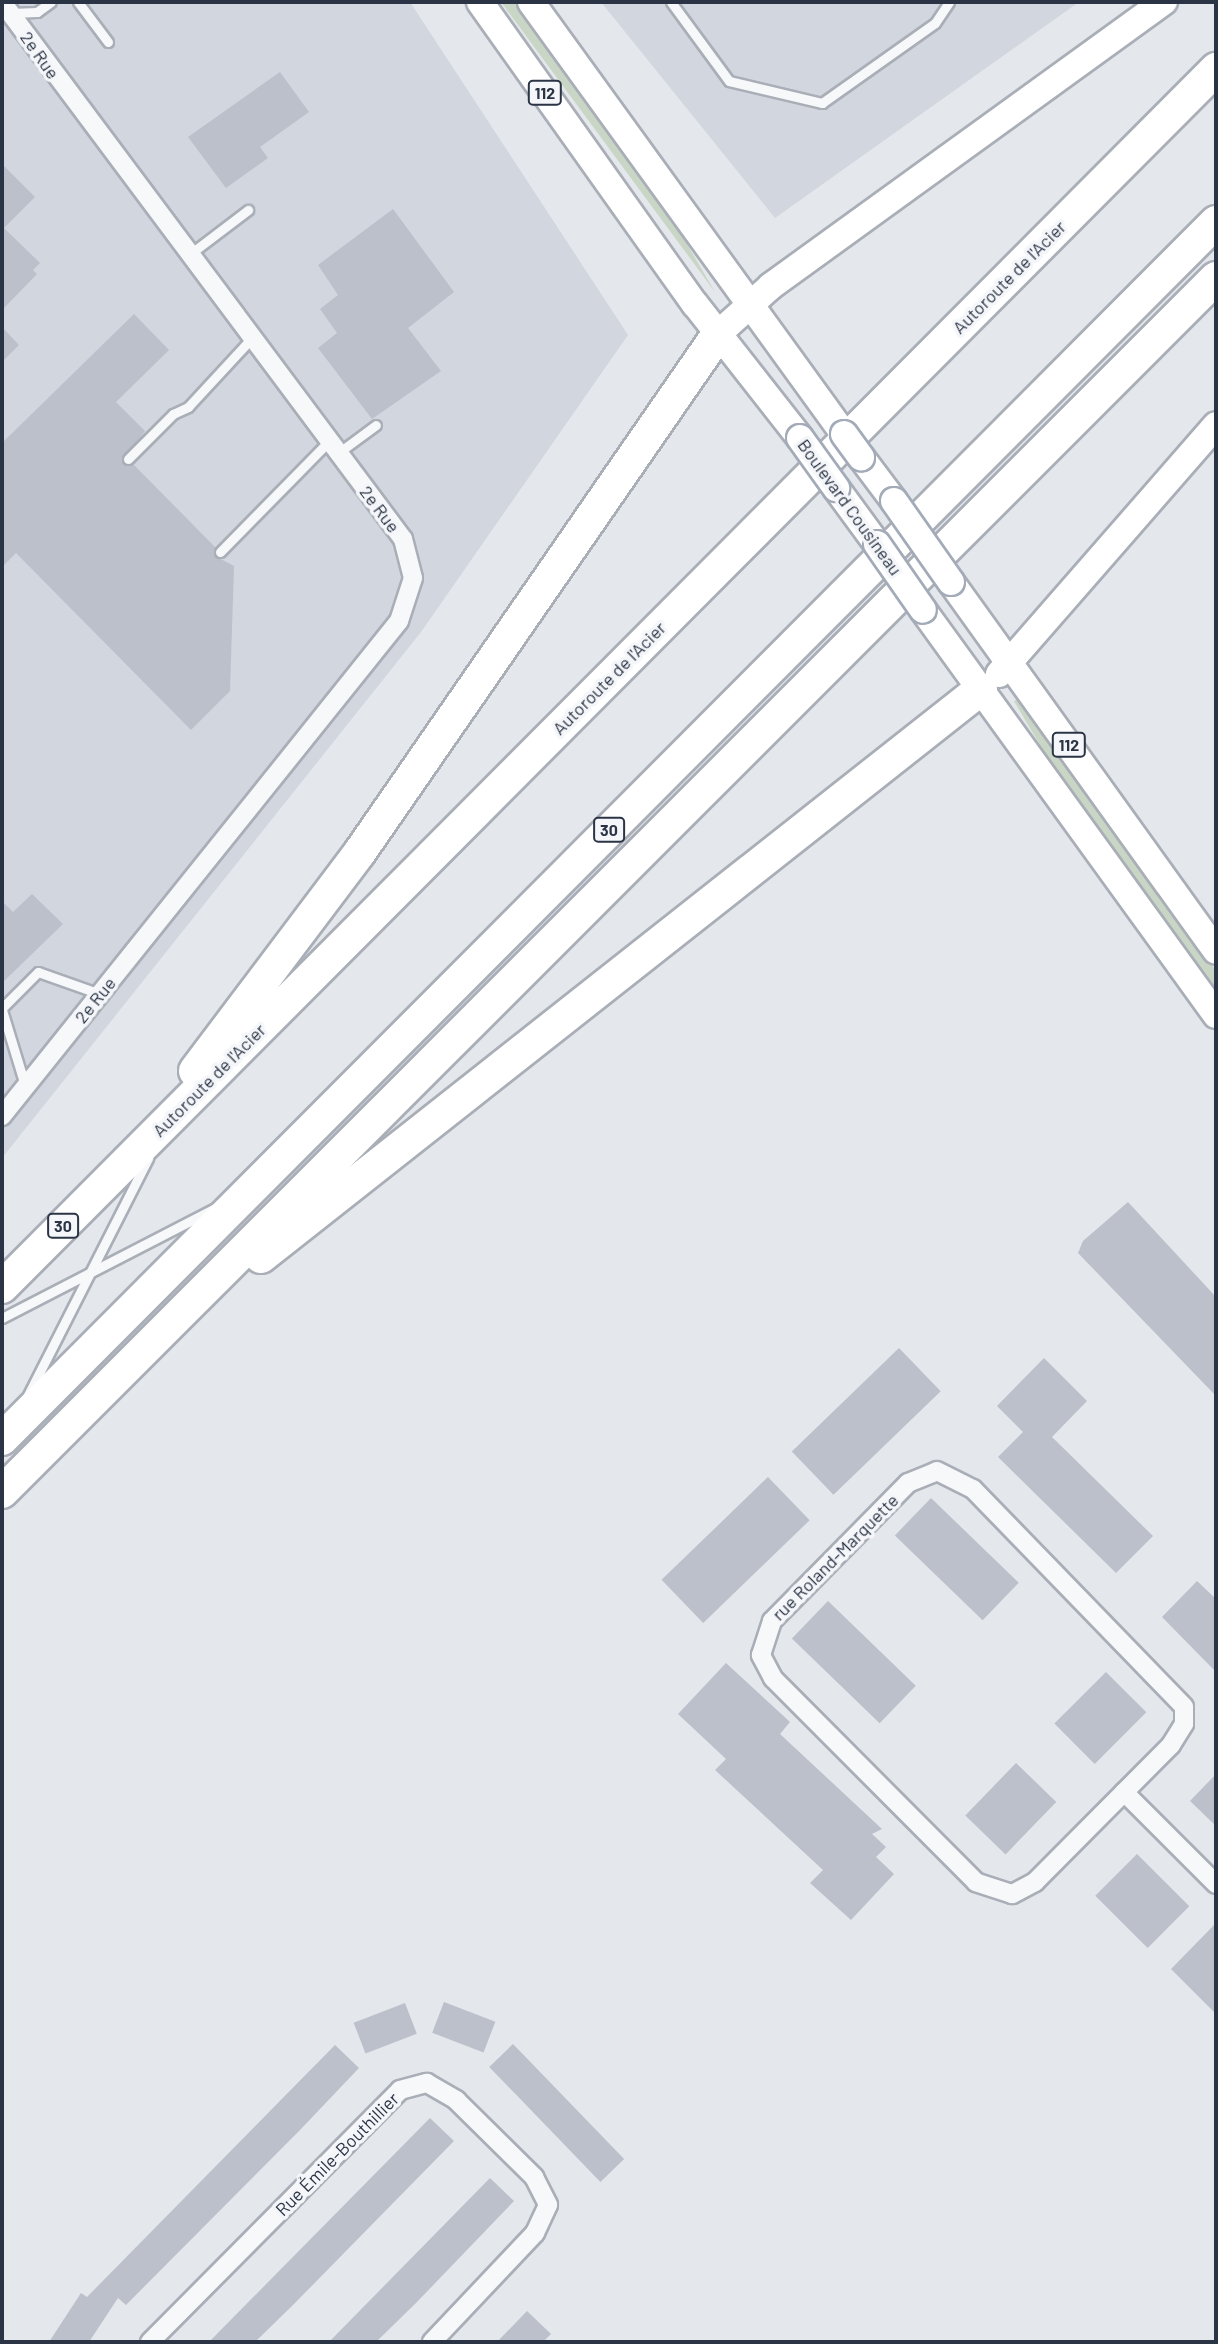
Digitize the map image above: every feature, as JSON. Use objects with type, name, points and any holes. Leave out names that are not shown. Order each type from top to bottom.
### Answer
[{"type":"highway","name":"Autoroute de l'Acier","points":[[2,1287],[1216,69]]},
{"type":"highway","name":"30","points":[[3,1436],[1216,222]]},
{"type":"highway","points":[[2,1492],[197,1303],[359,1133],[1216,278]]},
{"type":"highway","points":[[125,1165],[360,852],[719,333]]},
{"type":"highway","points":[[197,1303],[335,1203],[981,689]]},
{"type":"main road","name":"Boulevard Cousineau","points":[[480,2],[719,333],[800,438],[1216,1015]]},
{"type":"main road","name":"112","points":[[531,2],[1216,951]]},
{"type":"main road","points":[[719,333],[750,303],[1164,2]]},
{"type":"main road","points":[[981,689],[1011,664],[1216,425]]},
{"type":"street","name":"2e Rue","points":[[2,1116],[399,621],[413,578],[403,540],[190,254],[4,11]]},
{"type":"street","name":"rue Roland-Marquette","points":[[937,1471],[957,1475],[1182,1702],[1179,1734],[1124,1792],[1030,1887],[1005,1894],[986,1890],[768,1672],[761,1655],[765,1631],[913,1479],[937,1471]]},
{"type":"street","points":[[1124,1792],[1216,1884]]},
{"type":"street","name":"Rue Émile-Bouthillier","points":[[150,2342],[400,2090],[427,2083],[456,2100],[534,2177],[548,2206],[536,2233],[432,2342]]},
{"type":"lane","points":[[4,11],[37,12],[51,2]]},
{"type":"lane","points":[[78,2],[108,42]]},
{"type":"lane","points":[[671,2],[729,81],[822,103],[935,23],[950,2]]},
{"type":"lane","points":[[190,254],[248,210]]},
{"type":"lane","points":[[128,459],[173,414],[188,407],[252,338]]},
{"type":"lane","points":[[220,552],[333,447],[376,425]]},
{"type":"lane","points":[[26,1086],[2,1009],[38,972],[100,994]]},
{"type":"lane","points":[[3,1436],[94,1270],[187,1082]]},
{"type":"lane","points":[[2,1318],[253,1187]]},
{"type":"shaded area","points":[[2,2],[410,2],[628,335],[421,632],[2,1158]]},
{"type":"shaded area","points":[[601,2],[1079,2],[775,218]]},
{"type":"green space","points":[[501,2],[517,2],[666,208],[715,292]]},
{"type":"green space","points":[[1018,699],[1216,971],[1216,994],[1056,772],[1014,701]]},
{"type":"building","points":[[280,72],[309,112],[260,147],[268,158],[226,188],[188,137]]},
{"type":"building","points":[[2,164],[35,197],[4,228],[40,263],[33,270],[37,274],[2,310]]},
{"type":"building","points":[[393,209],[454,292],[408,328],[441,371],[372,419],[318,348],[337,333],[320,309],[338,295],[318,265]]},
{"type":"building","points":[[134,314],[169,350],[116,402],[145,431],[122,461],[133,464],[215,547],[215,556],[234,566],[230,691],[191,730],[16,553],[2,567],[2,443]]},
{"type":"building","points":[[2,327],[19,345],[2,362]]},
{"type":"building","points":[[32,894],[63,924],[2,983],[2,901],[13,912]]},
{"type":"building","points":[[1128,1202],[1216,1297],[1216,1396],[1078,1253],[1083,1241]]},
{"type":"building","points":[[899,1348],[941,1391],[833,1495],[792,1452]]},
{"type":"building","points":[[1044,1358],[1087,1401],[1052,1437],[1153,1536],[1116,1573],[998,1457],[1023,1432],[997,1406]]},
{"type":"building","points":[[768,1477],[810,1520],[703,1623],[662,1580]]},
{"type":"building","points":[[931,1498],[1019,1583],[983,1620],[895,1535]]},
{"type":"building","points":[[1197,1581],[1216,1599],[1216,1672],[1162,1617]]},
{"type":"building","points":[[828,1601],[916,1686],[880,1723],[792,1638]]},
{"type":"building","points":[[726,1663],[790,1722],[780,1734],[882,1829],[872,1834],[886,1847],[876,1857],[894,1874],[851,1920],[810,1883],[823,1870],[715,1770],[726,1759],[678,1714]]},
{"type":"building","points":[[1106,1672],[1146,1712],[1095,1764],[1054,1724]]},
{"type":"building","points":[[1016,1763],[1056,1802],[1006,1854],[965,1816]]},
{"type":"building","points":[[1216,1774],[1216,1826],[1190,1801]]},
{"type":"building","points":[[1137,1854],[1189,1906],[1148,1948],[1095,1896]]},
{"type":"building","points":[[1216,1923],[1216,2014],[1171,1969]]},
{"type":"building","points":[[444,2002],[495,2022],[484,2053],[432,2033]]},
{"type":"building","points":[[405,2003],[417,2034],[365,2054],[354,2023]]},
{"type":"building","points":[[513,2044],[624,2159],[600,2182],[489,2067]]},
{"type":"building","points":[[335,2045],[359,2068],[300,2130],[126,2305],[118,2298],[89,2342],[49,2342],[81,2293],[87,2297]]},
{"type":"building","points":[[430,2118],[454,2141],[293,2305],[255,2342],[209,2342]]},
{"type":"building","points":[[490,2178],[514,2201],[416,2303],[376,2342],[329,2342]]},
{"type":"building","points":[[527,2311],[551,2334],[543,2342],[497,2342]]}]
